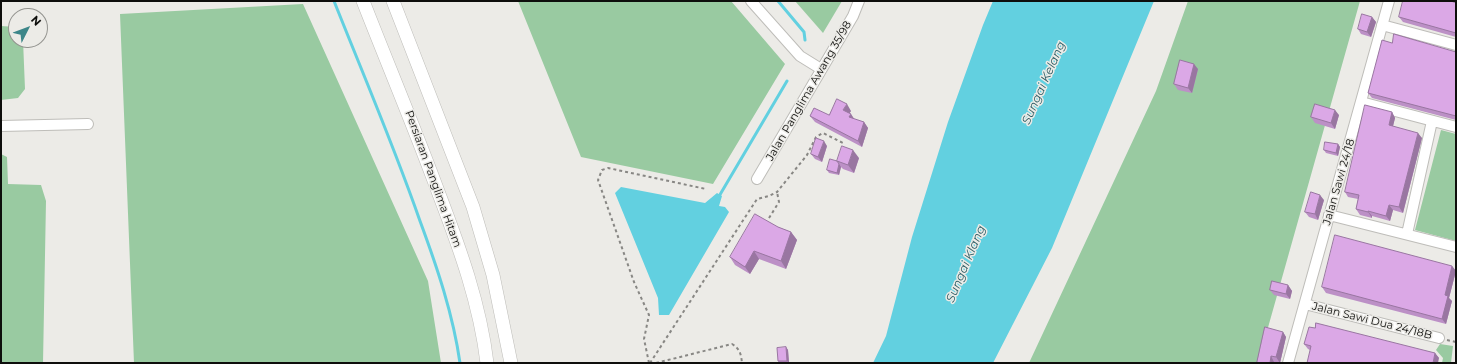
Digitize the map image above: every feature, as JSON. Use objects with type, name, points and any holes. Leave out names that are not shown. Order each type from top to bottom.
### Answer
[{"type":"main road","name":"Persiaran Panglima Hitam","points":[[363,1],[411,118],[459,248],[471,285],[487,363]]},
{"type":"main road","points":[[393,1],[474,207],[493,275],[512,363]]},
{"type":"street","points":[[751,1],[800,56],[821,69]]},
{"type":"street","name":"Jalan Panglima Awang 35/98","points":[[757,179],[853,16],[859,1]]},
{"type":"street","name":"Jalan Sawi 24/18","points":[[1288,363],[1389,1]]},
{"type":"street","points":[[1382,25],[1456,45]]},
{"type":"street","points":[[1361,102],[1456,128]]},
{"type":"street","points":[[1407,234],[1432,121]]},
{"type":"street","points":[[1,126],[88,124]]},
{"type":"street","points":[[1329,215],[1456,247]]},
{"type":"street","name":"Jalan Sawi Dua 24/18B","points":[[1305,304],[1439,338]]},
{"type":"path","points":[[650,363],[757,199],[777,192],[807,155],[816,137],[823,134],[843,143]]},
{"type":"path","points":[[650,363],[644,339],[649,316],[634,282],[598,180],[602,170],[608,168],[706,188]]},
{"type":"path","points":[[769,218],[779,202],[777,192]]},
{"type":"path","points":[[656,363],[732,344],[738,348],[742,354],[742,363]]},
{"type":"green space","points":[[518,1],[731,1],[785,64],[713,184],[581,157]]},
{"type":"green space","points":[[795,1],[842,1],[823,33]]},
{"type":"green space","points":[[1188,1],[1360,1],[1258,363],[1029,363],[1156,91]]},
{"type":"green space","points":[[303,4],[428,281],[441,363],[134,363],[120,14]]},
{"type":"green space","points":[[1,26],[8,26],[8,48],[23,48],[25,89],[18,98],[1,100]]},
{"type":"green space","points":[[1441,130],[1456,134],[1456,241],[1415,230]]},
{"type":"green space","points":[[1,154],[7,157],[8,184],[41,185],[46,201],[43,363],[1,363]]},
{"type":"green space","points":[[1440,344],[1453,346],[1451,363],[1442,363],[1443,358],[1436,350]]},
{"type":"water","points":[[993,1],[1154,1],[1052,248],[993,363],[873,363],[886,336],[912,237],[948,122]]},
{"type":"water","points":[[621,187],[705,203],[717,193],[722,196],[719,206],[725,207],[729,212],[669,315],[659,315],[658,298],[615,193]]},
{"type":"building","points":[[1403,1],[1451,1],[1456,3],[1456,33],[1399,17]]},
{"type":"building","points":[[1362,14],[1372,17],[1367,32],[1358,29]]},
{"type":"building","points":[[1394,34],[1456,52],[1456,116],[1368,93],[1382,40],[1392,43]]},
{"type":"building","points":[[1180,60],[1194,64],[1188,88],[1174,84]]},
{"type":"building","points":[[837,99],[847,104],[843,110],[851,114],[849,117],[864,122],[858,141],[810,116],[814,108],[829,115]]},
{"type":"building","points":[[1315,104],[1335,110],[1331,123],[1311,117]]},
{"type":"building","points":[[1365,105],[1392,112],[1389,125],[1418,133],[1399,207],[1389,205],[1386,216],[1356,209],[1359,195],[1345,192]]},
{"type":"building","points":[[816,138],[824,141],[818,157],[811,154]]},
{"type":"building","points":[[1325,142],[1338,144],[1336,153],[1324,150]]},
{"type":"building","points":[[842,146],[853,150],[848,165],[837,161]]},
{"type":"building","points":[[830,159],[837,161],[839,164],[837,173],[827,170]]},
{"type":"building","points":[[1311,192],[1320,195],[1315,214],[1305,212]]},
{"type":"building","points":[[755,214],[778,227],[791,232],[781,261],[754,251],[745,267],[730,257]]},
{"type":"building","points":[[1335,235],[1452,266],[1445,295],[1448,296],[1442,319],[1322,287]]},
{"type":"building","points":[[1272,281],[1288,285],[1286,294],[1270,290]]},
{"type":"building","points":[[1316,323],[1435,353],[1433,363],[1307,363],[1311,346],[1304,344],[1309,327],[1315,328]]},
{"type":"building","points":[[1265,327],[1283,332],[1276,357],[1271,356],[1270,363],[1257,363]]},
{"type":"building","points":[[786,347],[787,361],[778,361],[777,348]]},
{"type":"waterway","points":[[334,1],[400,165],[432,256],[449,309],[460,363]]},
{"type":"waterway","points":[[778,1],[804,32],[805,40]]},
{"type":"waterway","points":[[718,198],[787,81]]},
{"type":"water label","name":"Sungai Kelang","points":[[1044,83]]},
{"type":"water label","name":"Sungai Klang","points":[[966,264]]}]
